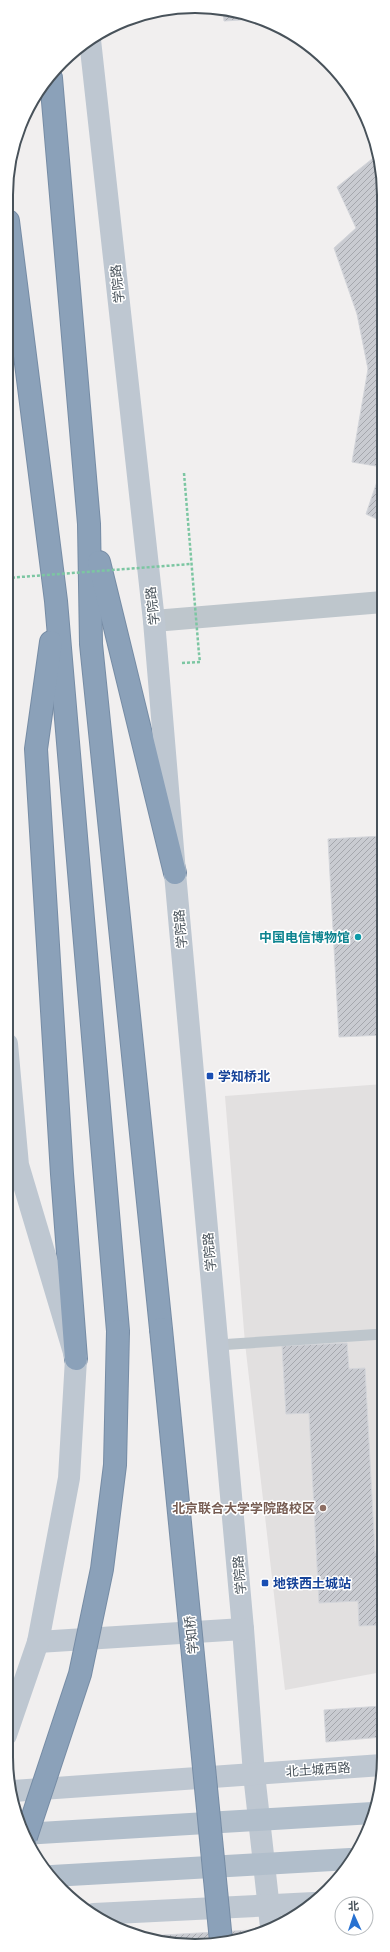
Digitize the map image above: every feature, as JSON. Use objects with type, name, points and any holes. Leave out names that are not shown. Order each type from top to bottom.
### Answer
[{"type":"highway","points":[[51,83],[89,524],[175,873]]},
{"type":"highway","points":[[13,281],[56,601],[118,1331],[115,1465],[102,1569],[80,1674],[28,1830]]},
{"type":"highway","name":"学知桥","points":[[89,524],[92,644],[221,1937]]},
{"type":"highway","points":[[56,601],[36,749],[62,1174],[76,1359]]},
{"type":"main road","points":[[30,1834],[368,1813]]},
{"type":"main road","points":[[57,1876],[345,1859]]},
{"type":"street","name":"学院路","points":[[91,46],[154,621],[175,873],[244,1629],[254,1774],[270,1922]]},
{"type":"street","points":[[154,621],[377,602]]},
{"type":"street","points":[[13,1110],[18,1165],[76,1359],[69,1478],[38,1642],[13,1715]]},
{"type":"street","points":[[38,1642],[244,1629]]},
{"type":"street","name":"北土城西路","points":[[16,1791],[377,1764]]},
{"type":"street","points":[[102,1914],[302,1904]]},
{"type":"lane","points":[[218,1345],[377,1334]]},
{"type":"path","points":[[184,473],[199,654]]},
{"type":"path","points":[[13,578],[191,564]]},
{"type":"shaded area","name":"北京联合大学学院路校区","points":[[377,1084],[377,1673],[285,1690],[245,1343],[225,1096]]},
{"type":"building","points":[[224,15],[244,20],[224,21]]},
{"type":"building","points":[[374,158],[377,183],[377,466],[352,462],[368,369],[357,314],[334,248],[356,228],[337,187]]},
{"type":"building","points":[[377,482],[377,519],[366,514]]},
{"type":"building","name":"中国电信博物馆","points":[[377,836],[377,1035],[339,1037],[328,839]]},
{"type":"building","points":[[347,1343],[349,1369],[365,1368],[375,1553],[377,1553],[377,1625],[359,1626],[358,1601],[319,1603],[309,1413],[286,1414],[282,1346]]},
{"type":"building","points":[[377,1706],[377,1737],[326,1742],[324,1710]]},
{"type":"building","points":[[251,1930],[231,1936],[207,1939],[183,1939],[157,1935]]},
{"type":"place","name":"中国电信博物馆","points":[[358,937]]},
{"type":"place","name":"学知桥北","points":[[210,1076]]},
{"type":"place","name":"北京联合大学学院路校区","points":[[323,1508]]},
{"type":"place","name":"地铁西土城站","points":[[265,1583]]}]
